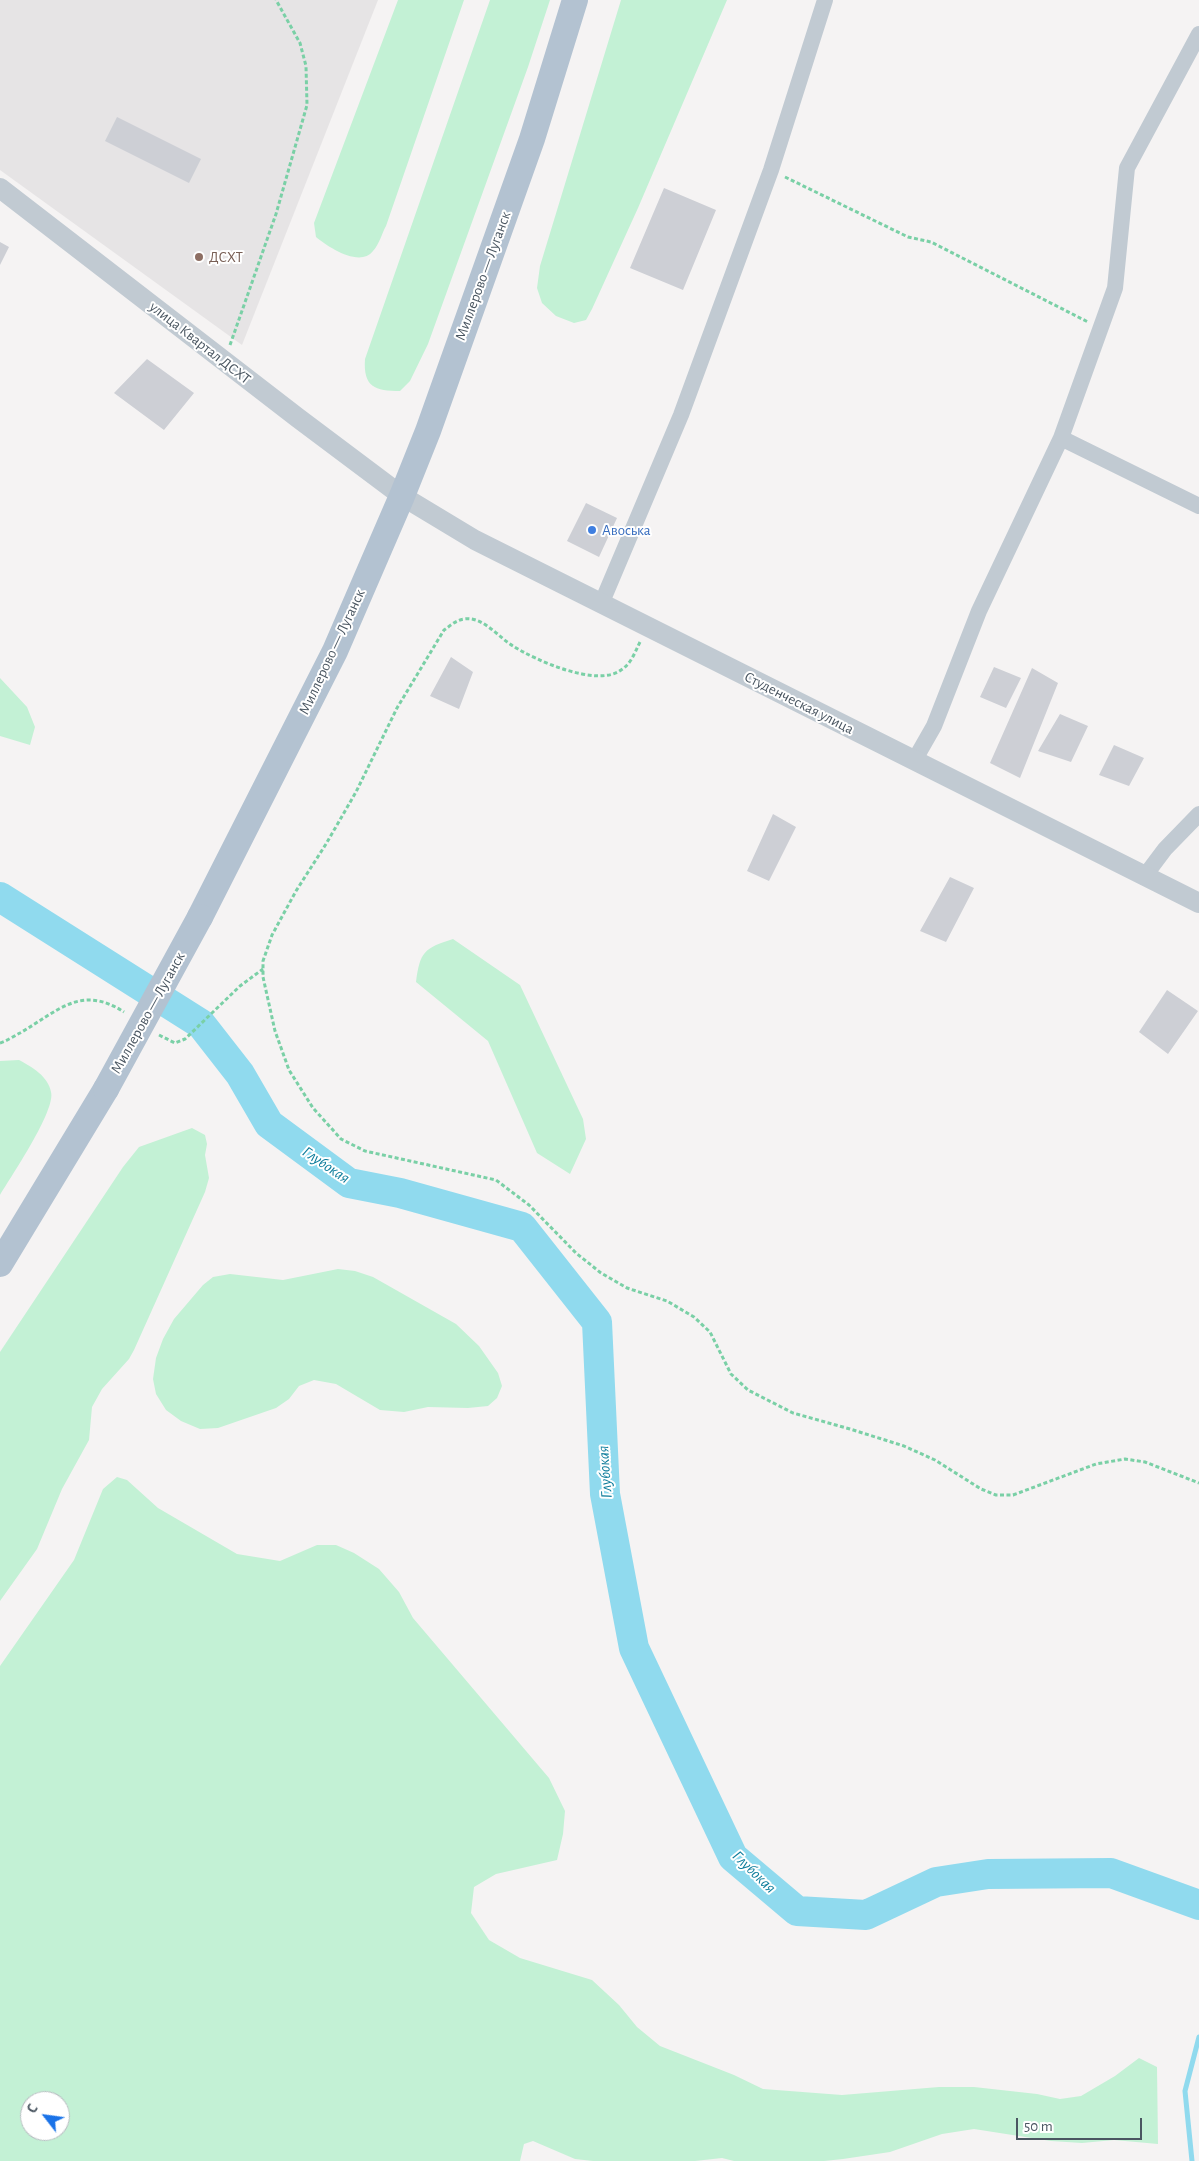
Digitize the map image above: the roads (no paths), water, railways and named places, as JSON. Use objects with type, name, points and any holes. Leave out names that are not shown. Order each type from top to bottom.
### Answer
[{"type":"main road","name":"Миллерово — Луганск","points":[[0,1264],[106,1089],[200,917],[335,651],[428,431],[529,149],[575,0]]},
{"type":"street","points":[[602,602],[681,415],[771,170],[825,0]]},
{"type":"street","points":[[914,761],[934,726],[979,611],[1060,438],[1101,328],[1115,288],[1127,168],[1199,34]]},
{"type":"street","name":"улица Квартал ДСХТ","points":[[0,188],[224,362],[402,496]]},
{"type":"street","points":[[1060,438],[1199,506]]},
{"type":"street","name":"Студенческая улица","points":[[402,496],[475,540],[1199,903]]},
{"type":"street","points":[[1144,877],[1165,849],[1199,814]]},
{"type":"waterway","name":"Глубокая","points":[[0,897],[201,1024],[240,1074],[269,1124],[349,1183],[400,1193],[522,1227],[597,1322],[605,1494],[634,1648],[733,1857],[797,1911],[866,1915],[936,1882],[988,1874],[1111,1873],[1199,1905]]},
{"type":"waterway","points":[[1192,2161],[1185,2091],[1199,2037]]},
{"type":"place","name":"ДСХТ","points":[[199,257]]},
{"type":"place","name":"Авоська","points":[[592,530]]}]
